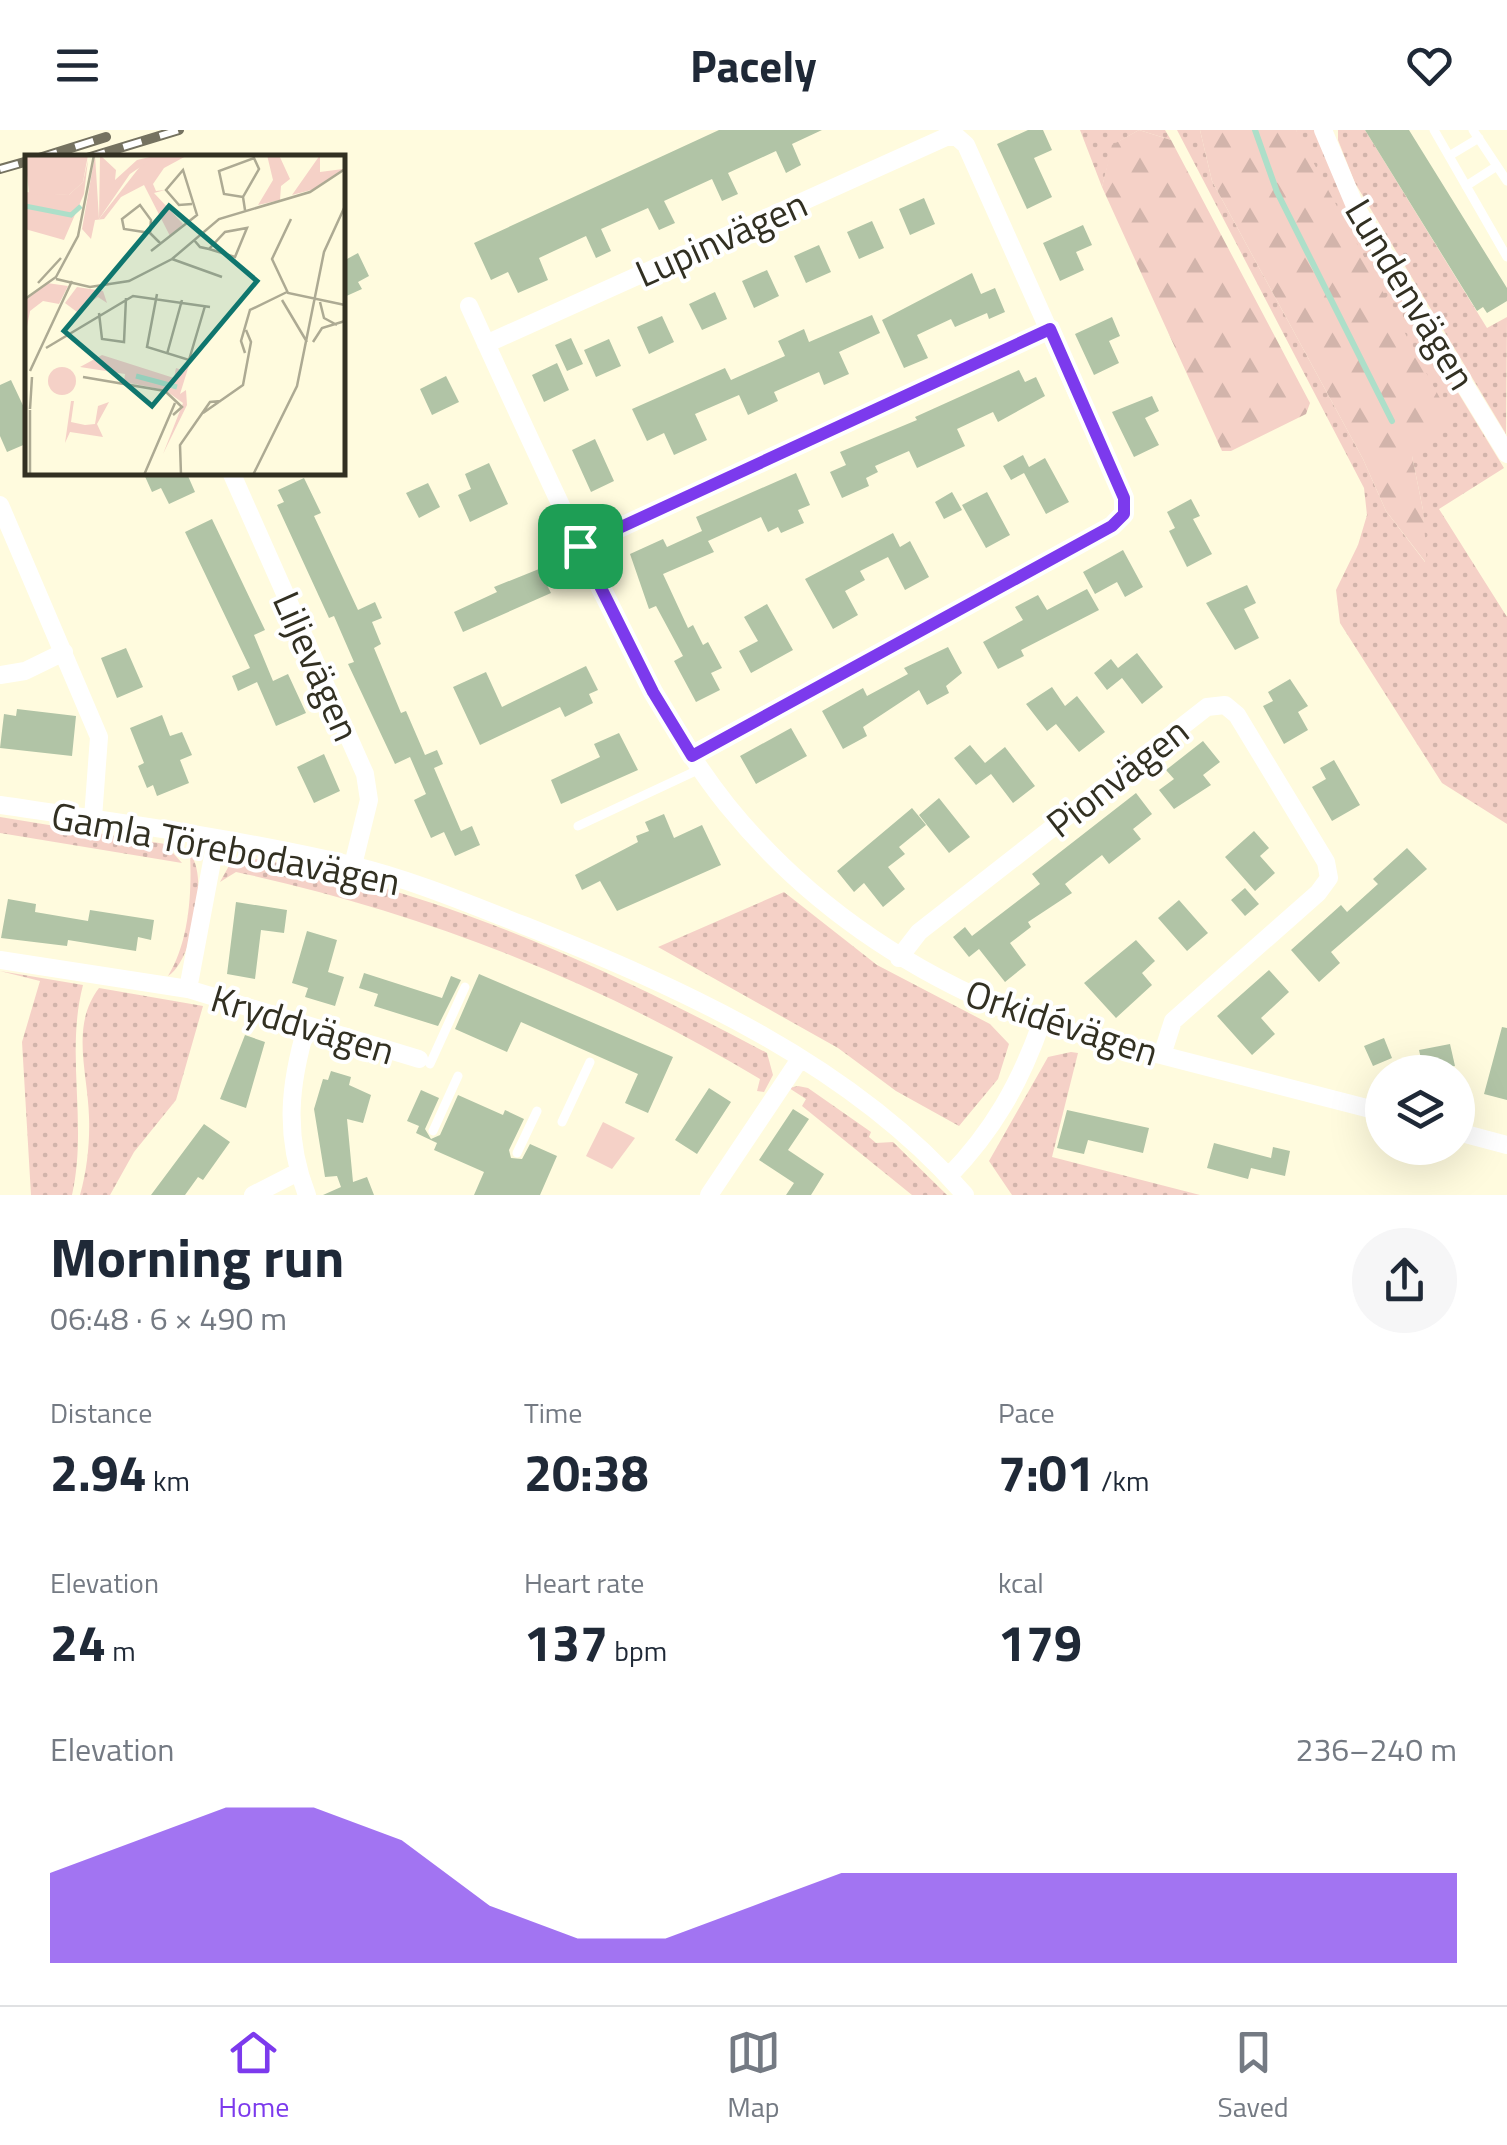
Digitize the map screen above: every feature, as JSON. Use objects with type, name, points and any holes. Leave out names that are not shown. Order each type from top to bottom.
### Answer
[{"type":"street","name":"Lundenvägen","points":[[1323,130],[1355,206],[1507,454]]},
{"type":"street","name":"Lupinvägen","points":[[486,344],[946,137],[956,136],[966,145],[1050,329]]},
{"type":"street","name":"Orkidévägen","points":[[468,306],[653,692],[696,762],[757,839],[801,882],[899,958],[986,1003],[1041,1024],[1365,1108]]},
{"type":"street","points":[[580,546],[1050,329],[1124,498],[1124,514],[1112,526],[696,762]]},
{"type":"street","name":"Liljevägen","points":[[232,475],[365,774],[368,800],[352,865]]},
{"type":"street","points":[[0,505],[99,737],[93,818]]},
{"type":"street","points":[[0,675],[25,671],[64,652]]},
{"type":"street","name":"Pionvägen","points":[[899,958],[918,932],[1194,717],[1207,707],[1226,705],[1238,715],[1326,862],[1328,878],[1318,893],[1173,1021],[1162,1055]]},
{"type":"street","name":"Gamla Törebodavägen","points":[[0,806],[93,818],[352,865],[462,900],[574,945],[683,996],[800,1059],[881,1116],[965,1195]]},
{"type":"street","name":"Kryddvägen","points":[[188,989],[216,840]]},
{"type":"street","name":"Kryddvägen","points":[[0,960],[188,989],[424,1061]]},
{"type":"street","points":[[948,1176],[992,1127],[1012,1095],[1041,1024]]},
{"type":"street","points":[[306,1195],[298,1172],[289,1108],[292,1073],[307,1026]]},
{"type":"street","points":[[709,1195],[800,1059]]},
{"type":"street","points":[[1475,1136],[1507,1144]]},
{"type":"street","points":[[252,1195],[298,1172]]},
{"type":"lane","points":[[1434,130],[1503,240],[1507,257]]},
{"type":"lane","points":[[1449,156],[1476,134],[1507,181]]},
{"type":"lane","points":[[1466,186],[1497,166]]},
{"type":"lane","points":[[578,826],[696,762]]},
{"type":"lane","points":[[424,1061],[465,987]]},
{"type":"lane","points":[[562,1122],[590,1062]]},
{"type":"lane","points":[[432,1130],[458,1076]]},
{"type":"lane","points":[[517,1153],[537,1111]]},
{"type":"green space","points":[[1080,130],[1139,130],[1113,145],[1102,187]]},
{"type":"green space","points":[[1139,130],[1165,130],[1171,140]]},
{"type":"green space","points":[[1139,130],[1171,140],[1310,403],[1306,414],[1231,451],[1222,451],[1102,187],[1112,145]]},
{"type":"green space","points":[[1177,130],[1200,130],[1212,181],[1363,459],[1386,511],[1425,562],[1423,510],[1412,456],[1296,130],[1315,130],[1370,248],[1504,468],[1439,509],[1507,617],[1507,824],[1442,783],[1340,623],[1336,590],[1358,545],[1367,515],[1364,488]]},
{"type":"green space","points":[[1200,130],[1296,130],[1450,417],[1412,456],[1423,510],[1427,564],[1386,511],[1363,459],[1212,181]]},
{"type":"green space","points":[[1338,130],[1365,130],[1487,328],[1507,317],[1506,434],[1355,183],[1338,140]]},
{"type":"green space","points":[[0,817],[165,844],[182,863],[0,833]]},
{"type":"green space","points":[[190,854],[198,880],[196,917],[185,954],[168,976],[181,948],[188,917]]},
{"type":"green space","points":[[257,859],[390,890],[520,935],[645,991],[767,1053],[773,1075],[764,1092],[757,1091],[760,1079],[636,1011],[440,929],[305,888],[236,872],[220,882],[230,864]]},
{"type":"green space","points":[[784,892],[877,965],[990,1024],[1009,1044],[998,1079],[959,1126],[896,1091],[838,1048],[658,947]]},
{"type":"green space","points":[[0,971],[83,985],[76,1037],[78,1142],[72,1195],[31,1195],[22,1042],[40,981]]},
{"type":"green space","points":[[99,988],[203,1006],[176,1100],[134,1152],[110,1195],[80,1195],[89,1127],[83,1034],[90,1003]]},
{"type":"green space","points":[[1078,1053],[1052,1157],[1200,1195],[1012,1195],[989,1161],[1048,1057]]},
{"type":"green space","points":[[789,1088],[808,1088],[871,1132],[869,1137],[876,1143],[893,1142],[947,1195],[912,1195],[802,1106],[806,1099]]},
{"type":"green space","points":[[603,1122],[635,1138],[612,1169],[586,1156]]},
{"type":"building","points":[[719,130],[822,130],[792,144],[801,165],[786,173],[776,151],[728,173],[738,194],[722,201],[712,179],[664,201],[675,223],[659,230],[648,208],[601,229],[611,251],[596,258],[586,236],[539,258],[548,280],[518,293],[508,272],[491,280],[474,243]]},
{"type":"building","points":[[1028,130],[1043,130],[1052,150],[1034,158],[1052,197],[1027,209],[997,144]]},
{"type":"building","points":[[1365,130],[1409,130],[1507,288],[1507,301],[1487,313],[1483,307],[1477,311]]},
{"type":"building","points":[[924,198],[935,224],[910,235],[899,209]]},
{"type":"building","points":[[872,221],[884,248],[859,259],[847,232]]},
{"type":"building","points":[[1083,225],[1092,245],[1076,252],[1084,270],[1060,281],[1043,243]]},
{"type":"building","points":[[819,245],[831,272],[806,283],[794,256]]},
{"type":"building","points":[[358,253],[369,276],[358,282],[362,289],[345,297],[345,255],[347,259]]},
{"type":"building","points":[[767,270],[779,296],[754,308],[742,281]]},
{"type":"building","points":[[972,273],[981,294],[995,288],[1005,312],[989,319],[987,313],[955,327],[951,319],[917,335],[928,358],[904,368],[882,320]]},
{"type":"building","points":[[715,292],[727,319],[702,330],[689,304]]},
{"type":"building","points":[[872,315],[880,333],[839,352],[849,374],[824,385],[819,372],[774,392],[778,401],[748,415],[739,395],[695,414],[707,440],[674,455],[664,433],[647,441],[632,409],[725,368],[731,380],[785,356],[778,341],[804,329],[809,342]]},
{"type":"building","points":[[662,316],[674,342],[649,354],[637,327]]},
{"type":"building","points":[[1112,317],[1120,336],[1109,341],[1119,363],[1094,375],[1075,334]]},
{"type":"building","points":[[571,338],[583,364],[567,371],[555,345]]},
{"type":"building","points":[[609,339],[621,366],[596,377],[584,350]]},
{"type":"building","points":[[557,363],[569,390],[544,402],[532,375]]},
{"type":"building","points":[[1019,370],[1025,382],[1036,377],[1045,396],[998,422],[993,412],[957,429],[965,446],[917,468],[909,451],[875,466],[878,472],[866,478],[869,486],[842,498],[830,472],[846,465],[840,452]]},
{"type":"building","points":[[446,376],[459,402],[432,415],[420,389]]},
{"type":"building","points":[[11,380],[25,410],[25,444],[7,452],[0,436],[0,385]]},
{"type":"building","points":[[1152,396],[1159,411],[1145,418],[1159,445],[1134,457],[1112,412]]},
{"type":"building","points":[[595,439],[614,481],[591,492],[572,450]]},
{"type":"building","points":[[1023,455],[1029,467],[1045,458],[1069,502],[1046,514],[1024,473],[1011,480],[1003,466]]},
{"type":"building","points":[[489,463],[508,504],[470,522],[458,495],[471,489],[465,474]]},
{"type":"building","points":[[796,473],[810,505],[798,510],[804,523],[781,533],[778,527],[768,532],[761,517],[708,541],[714,552],[663,574],[688,628],[693,625],[703,645],[708,642],[722,668],[711,673],[720,690],[696,702],[674,661],[683,656],[656,606],[649,609],[630,554],[663,539],[667,547],[702,531],[696,517]]},
{"type":"building","points":[[144,475],[190,475],[195,492],[169,504],[161,488],[152,492]]},
{"type":"building","points":[[304,478],[321,513],[314,516],[358,610],[375,602],[382,618],[372,622],[381,644],[374,648],[401,713],[406,711],[425,755],[437,750],[443,764],[434,768],[461,831],[472,826],[480,845],[455,856],[444,832],[431,838],[414,800],[426,794],[410,757],[395,764],[348,664],[354,662],[334,616],[329,618],[277,505],[284,502],[278,490]]},
{"type":"building","points":[[428,483],[440,507],[419,518],[406,493]]},
{"type":"building","points":[[952,492],[962,510],[944,519],[935,502]]},
{"type":"building","points":[[987,492],[1010,535],[986,548],[962,505]]},
{"type":"building","points":[[1191,499],[1200,516],[1193,519],[1212,554],[1187,567],[1169,531],[1175,528],[1167,512]]},
{"type":"building","points":[[212,519],[265,630],[254,635],[273,681],[288,674],[306,713],[276,726],[257,682],[238,691],[232,676],[250,668],[185,532]]},
{"type":"building","points":[[893,533],[900,547],[910,541],[929,577],[905,590],[888,557],[860,571],[865,580],[845,591],[858,615],[833,629],[805,579]]},
{"type":"building","points":[[1123,550],[1143,587],[1125,597],[1117,582],[1095,594],[1083,572]]},
{"type":"building","points":[[539,569],[551,593],[463,632],[454,612],[497,592],[494,587]]},
{"type":"building","points":[[1247,585],[1256,603],[1244,609],[1259,638],[1235,650],[1206,603]]},
{"type":"building","points":[[1087,589],[1099,610],[1021,650],[1024,656],[998,669],[983,642],[1023,620],[1015,607],[1038,595],[1047,610]]},
{"type":"building","points":[[767,604],[793,650],[751,673],[739,651],[758,641],[744,617]]},
{"type":"building","points":[[948,647],[962,673],[946,686],[949,693],[927,705],[919,690],[863,727],[867,736],[843,749],[822,711],[863,688],[867,696],[908,674],[904,668]]},
{"type":"building","points":[[126,648],[143,687],[117,698],[101,658]]},
{"type":"building","points":[[1137,653],[1163,687],[1142,704],[1122,678],[1107,690],[1094,673],[1111,659],[1118,668]]},
{"type":"building","points":[[586,666],[598,690],[589,694],[593,703],[565,717],[560,707],[480,745],[453,687],[486,672],[502,707]]},
{"type":"building","points":[[1290,679],[1308,706],[1298,712],[1308,730],[1284,744],[1263,706],[1273,701],[1268,692]]},
{"type":"building","points":[[1052,687],[1065,706],[1077,696],[1105,732],[1079,752],[1056,724],[1047,731],[1026,704]]},
{"type":"building","points":[[17,709],[76,716],[72,756],[0,748],[4,714],[16,716]]},
{"type":"building","points":[[162,715],[170,736],[182,732],[192,755],[180,760],[189,783],[157,796],[153,785],[147,788],[138,766],[144,763],[130,728]]},
{"type":"building","points":[[791,728],[807,756],[756,784],[740,756]]},
{"type":"building","points":[[619,733],[638,770],[561,804],[551,780],[600,757],[594,744]]},
{"type":"building","points":[[1203,741],[1220,762],[1203,775],[1211,785],[1174,809],[1159,790],[1174,779],[1166,770]]},
{"type":"building","points":[[970,745],[985,763],[1005,747],[1035,786],[1013,803],[991,774],[976,785],[954,758]]},
{"type":"building","points":[[324,754],[340,791],[314,803],[297,767]]},
{"type":"building","points":[[1334,760],[1360,805],[1332,821],[1312,787],[1326,779],[1320,768]]},
{"type":"building","points":[[1136,793],[1152,814],[1133,829],[1141,839],[1109,864],[1102,855],[1065,884],[1072,893],[1028,922],[1031,927],[1010,943],[1026,965],[1005,982],[979,949],[969,957],[953,937],[965,927],[972,936],[1040,884],[1032,874]]},
{"type":"building","points":[[939,798],[970,837],[949,853],[919,815]]},
{"type":"building","points":[[912,808],[926,825],[899,847],[905,854],[888,867],[905,889],[883,907],[864,883],[854,892],[837,871]]},
{"type":"building","points":[[664,814],[674,838],[702,825],[721,865],[617,911],[600,881],[582,890],[575,875],[638,842],[636,836],[649,831],[645,822]]},
{"type":"building","points":[[1254,831],[1269,848],[1260,856],[1275,873],[1255,891],[1225,857]]},
{"type":"building","points":[[1407,848],[1427,869],[1331,952],[1340,963],[1319,982],[1291,950],[1341,905],[1347,912],[1378,884],[1373,879]]},
{"type":"building","points":[[1245,888],[1259,904],[1245,916],[1231,900]]},
{"type":"building","points":[[8,899],[36,904],[35,912],[88,921],[90,910],[154,920],[151,940],[138,937],[136,951],[68,940],[67,946],[1,938]]},
{"type":"building","points":[[1179,900],[1208,933],[1187,951],[1158,918]]},
{"type":"building","points":[[236,902],[287,910],[284,933],[261,930],[255,979],[227,974]]},
{"type":"building","points":[[307,931],[337,940],[328,972],[344,977],[335,1006],[305,997],[308,988],[292,983]]},
{"type":"building","points":[[1136,940],[1155,961],[1142,973],[1152,985],[1116,1018],[1084,983]]},
{"type":"building","points":[[1269,970],[1289,992],[1261,1018],[1275,1034],[1252,1055],[1217,1016]]},
{"type":"building","points":[[364,973],[442,998],[451,976],[461,980],[438,1026],[374,1006],[378,994],[359,988]]},
{"type":"building","points":[[479,974],[673,1057],[648,1113],[625,1103],[638,1074],[521,1022],[507,1052],[455,1029]]},
{"type":"building","points":[[1502,1027],[1507,1028],[1507,1100],[1484,1094]]},
{"type":"building","points":[[245,1035],[265,1042],[246,1108],[220,1099]]},
{"type":"building","points":[[1384,1038],[1391,1055],[1368,1055],[1364,1046]]},
{"type":"building","points":[[1450,1044],[1452,1055],[1420,1055],[1419,1050]]},
{"type":"building","points":[[331,1071],[351,1077],[349,1085],[371,1095],[363,1123],[347,1119],[353,1182],[367,1177],[374,1195],[323,1195],[341,1187],[337,1176],[325,1177],[314,1109],[323,1079],[328,1080]]},
{"type":"building","points":[[709,1088],[731,1102],[697,1154],[675,1140]]},
{"type":"building","points":[[421,1090],[439,1098],[425,1129],[431,1139],[440,1135],[458,1095],[503,1115],[505,1110],[524,1119],[509,1150],[511,1158],[522,1159],[530,1144],[557,1156],[540,1195],[474,1195],[484,1172],[434,1150],[437,1143],[416,1133],[419,1126],[407,1121]]},
{"type":"building","points":[[793,1109],[809,1119],[788,1150],[824,1174],[811,1195],[786,1195],[794,1183],[759,1160]]},
{"type":"building","points":[[1067,1110],[1149,1128],[1143,1153],[1088,1140],[1084,1154],[1057,1148]]},
{"type":"building","points":[[204,1124],[230,1142],[203,1180],[198,1177],[185,1195],[151,1195]]},
{"type":"building","points":[[1214,1143],[1271,1158],[1273,1147],[1290,1151],[1285,1176],[1251,1168],[1248,1179],[1207,1168]]},
{"type":"waterway","points":[[1255,130],[1277,192],[1392,421]]},
{"type":"railway","points":[[97,155],[179,130]]},
{"type":"railway","points":[[49,155],[106,137]]},
{"type":"railway","points":[[0,169],[25,162]]},
{"type":"route","points":[[1050,329],[1124,498],[1124,514],[1112,526],[692,756],[653,692],[580,546],[1050,329]]}]
